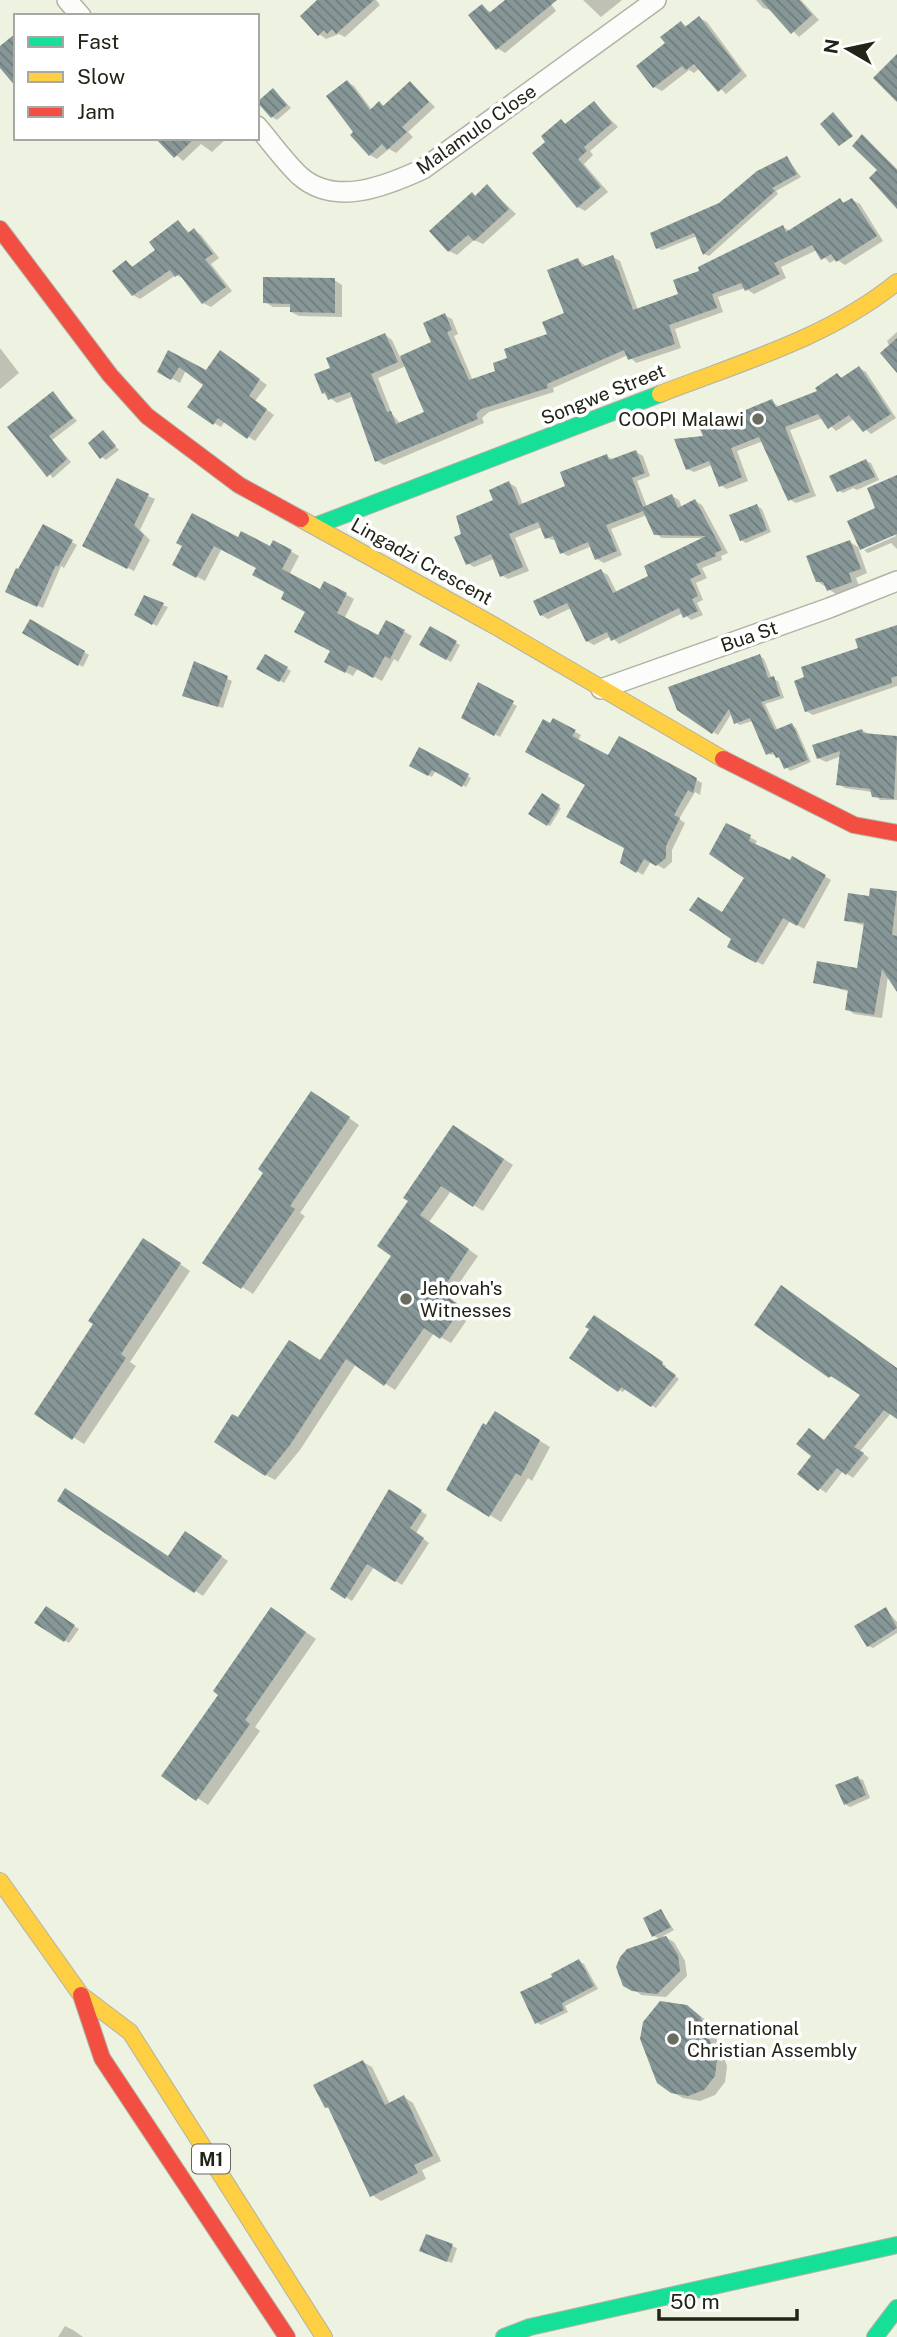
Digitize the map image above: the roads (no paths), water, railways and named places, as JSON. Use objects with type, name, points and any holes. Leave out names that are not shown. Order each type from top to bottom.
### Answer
[{"type":"main road","name":"Lingadzi Crescent","points":[[1,232],[110,375],[147,416],[239,485],[495,626],[747,773],[854,825],[897,833]]},
{"type":"main road","name":"Songwe Street","points":[[315,526],[824,331],[866,307],[897,282]]},
{"type":"main road","name":"M1","points":[[0,1881],[81,1995],[102,2058],[287,2337]]},
{"type":"main road","name":"M1","points":[[81,1995],[130,2032],[324,2337]]},
{"type":"main road","points":[[504,2337],[542,2324],[897,2245]]},
{"type":"main road","points":[[875,2337],[897,2308]]},
{"type":"street","points":[[67,0],[80,14]]},
{"type":"street","name":"Malamulo Close","points":[[259,128],[300,176],[326,190],[341,192],[372,189],[397,181],[423,169],[656,0]]},
{"type":"street","name":"Bua St","points":[[601,689],[897,581]]},
{"type":"place","name":"COOPI Malawi","points":[[758,419]]},
{"type":"place","name":"Jehovah's Witnesses","points":[[406,1299]]},
{"type":"place","name":"International Christian Assembly","points":[[673,2039]]}]
